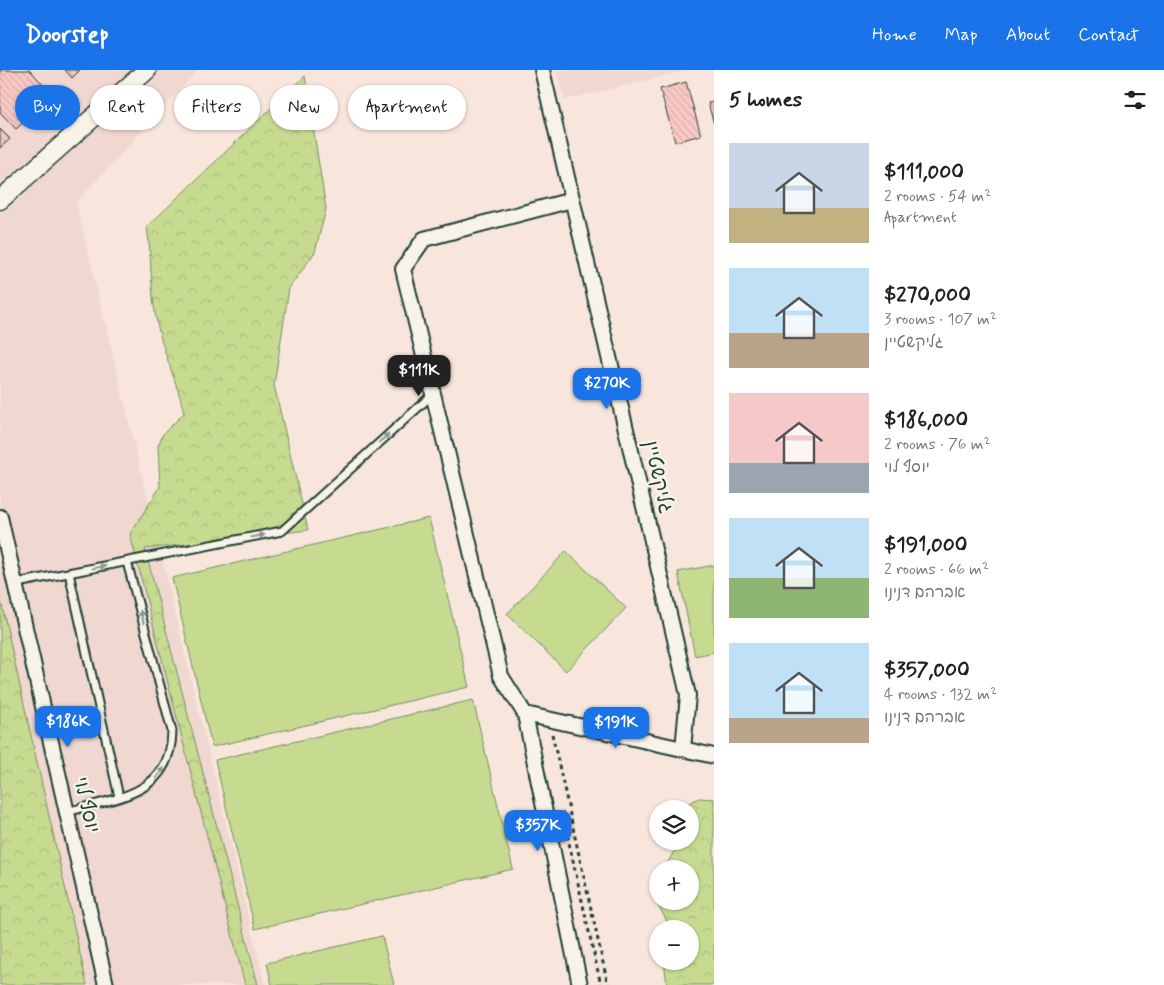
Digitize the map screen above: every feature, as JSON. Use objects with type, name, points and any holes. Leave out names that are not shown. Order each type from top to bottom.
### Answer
[{"type":"street","points":[[0,200],[147,70]]},
{"type":"street","name":"גליקשטיין","points":[[542,70],[688,695],[683,749]]},
{"type":"street","points":[[572,200],[424,239],[403,269],[501,676],[525,714],[580,985]]},
{"type":"street","name":"יוסף לוי","points":[[0,517],[17,583],[106,985]]},
{"type":"street","points":[[525,714],[714,756]]},
{"type":"lane","points":[[17,583],[282,531],[433,393]]},
{"type":"lane","points":[[67,812],[119,797],[148,786],[167,762],[172,745],[172,731],[127,562]]},
{"type":"lane","points":[[70,573],[119,797]]},
{"type":"path","points":[[548,719],[608,985]]},
{"type":"path","points":[[561,809],[601,985]]},
{"type":"shaded area","points":[[0,70],[198,70],[184,85],[174,85],[174,96],[164,107],[164,85],[90,85],[90,130],[143,130],[76,203],[265,985],[0,985]]},
{"type":"shaded area","points":[[556,70],[689,70],[564,100]]},
{"type":"green space","points":[[305,76],[306,85],[296,85]]},
{"type":"green space","points":[[270,109],[270,130],[314,130],[326,209],[315,252],[289,288],[274,385],[308,530],[145,549],[258,985],[245,985],[130,534],[160,487],[158,446],[163,434],[184,413],[156,318],[147,227],[248,130],[260,130],[260,119]]},
{"type":"green space","points":[[429,518],[469,687],[212,747],[172,578]]},
{"type":"green space","points":[[566,551],[626,608],[566,671],[507,614]]},
{"type":"green space","points":[[714,565],[714,652],[695,656],[678,572]]},
{"type":"green space","points":[[0,597],[87,985],[0,985]]},
{"type":"green space","points":[[473,700],[513,869],[255,929],[215,760]]},
{"type":"green space","points":[[699,798],[714,799],[714,985],[667,985],[665,970],[699,970],[699,920],[666,920],[661,910],[699,910],[699,860],[669,860],[675,850],[699,850],[699,800],[695,800]]},
{"type":"green space","points":[[382,936],[394,985],[272,985],[267,963]]},
{"type":"building","points":[[0,70],[30,70],[43,85],[15,85],[15,128],[0,112]]},
{"type":"building","points":[[65,70],[80,70],[72,78]]},
{"type":"building","points":[[686,82],[701,135],[675,142],[660,89]]},
{"type":"building","points":[[714,102],[714,124],[708,103]]},
{"type":"building","points":[[0,129],[10,139],[0,148]]}]
